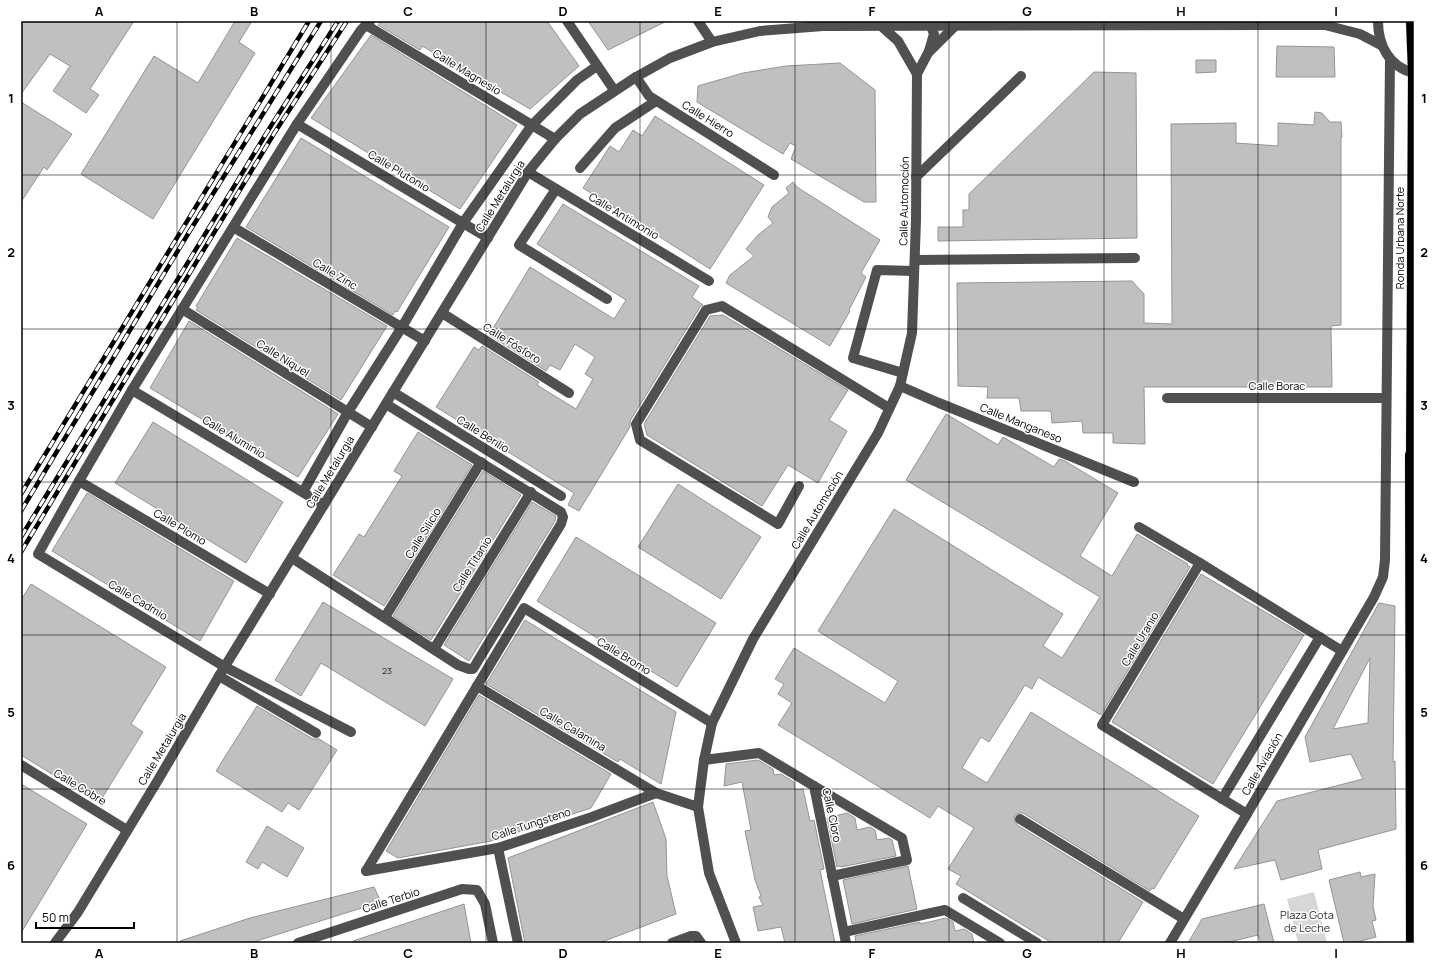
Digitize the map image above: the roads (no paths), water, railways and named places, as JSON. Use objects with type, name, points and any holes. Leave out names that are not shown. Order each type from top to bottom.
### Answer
[{"type":"highway","points":[[1411,455],[1412,943]]},
{"type":"highway","points":[[1403,943],[1412,920]]},
{"type":"main road","name":"Ronda Urbana Norte","points":[[1411,21],[1413,73],[1411,455]]},
{"type":"street","points":[[567,21],[614,90]]},
{"type":"street","points":[[698,21],[712,42]]},
{"type":"street","points":[[1319,24],[1338,21]]},
{"type":"street","points":[[1378,21],[1378,33],[1381,45],[1390,59],[1400,68],[1413,73]]},
{"type":"street","name":"Calle Metalurgia","points":[[63,943],[78,912],[158,780],[218,676],[226,667],[528,172],[555,139],[580,114],[614,90],[670,58],[712,42],[760,31],[822,22],[931,26],[957,24],[1101,23],[1319,24]]},
{"type":"street","points":[[79,481],[132,390],[297,124],[361,30],[368,23]]},
{"type":"street","name":"Calle Magnesio","points":[[368,23],[555,139]]},
{"type":"street","points":[[928,53],[957,24]]},
{"type":"street","points":[[1319,24],[1360,34],[1381,45]]},
{"type":"street","points":[[880,25],[898,41],[917,74]]},
{"type":"street","points":[[917,74],[928,53],[934,34],[931,26]]},
{"type":"street","name":"Calle Aviación","points":[[1170,943],[1374,597],[1383,577],[1385,560],[1390,59]]},
{"type":"street","points":[[303,492],[348,412],[402,327],[463,223],[532,125],[577,80],[598,66]]},
{"type":"street","name":"Calle Automoción","points":[[736,943],[710,872],[698,807],[704,760],[712,723],[753,639],[878,433],[900,386],[912,334],[915,260],[917,74]]},
{"type":"street","points":[[916,177],[1021,76]]},
{"type":"street","name":"Calle Hierro","points":[[636,77],[649,96],[656,101],[774,175]]},
{"type":"street","points":[[580,168],[615,128],[656,101]]},
{"type":"street","name":"Calle Plutonio","points":[[297,124],[488,238]]},
{"type":"street","name":"Calle Antimonio","points":[[528,172],[709,281]]},
{"type":"street","points":[[556,189],[519,245],[607,299]]},
{"type":"street","name":"Calle Zinc","points":[[233,227],[425,341]]},
{"type":"street","points":[[915,260],[1136,258]]},
{"type":"street","points":[[903,373],[853,358],[877,270],[914,271]]},
{"type":"street","points":[[799,486],[778,524],[640,440],[636,424],[706,310],[722,306],[889,408]]},
{"type":"street","name":"Calle Níquel","points":[[182,309],[372,427]]},
{"type":"street","name":"Calle Fósforo","points":[[442,313],[569,393]]},
{"type":"street","name":"Calle Manganeso","points":[[900,386],[1134,482]]},
{"type":"street","name":"Calle Aluminio","points":[[132,390],[324,505]]},
{"type":"street","name":"Calle Berilio","points":[[393,392],[561,496]]},
{"type":"street","name":"Calle Borac","points":[[1167,398],[1386,398]]},
{"type":"street","points":[[292,558],[458,665],[473,669],[561,524],[563,517],[561,512],[531,492],[386,404]]},
{"type":"street","name":"Calle Silicio","points":[[385,617],[481,462]]},
{"type":"street","name":"Calle Cadmio","points":[[79,481],[38,554],[226,667],[351,732]]},
{"type":"street","name":"Calle Plomo","points":[[79,481],[270,594]]},
{"type":"street","name":"Calle Titanio","points":[[434,649],[531,492]]},
{"type":"street","points":[[1139,527],[1342,651]]},
{"type":"street","name":"Calle Uranio","points":[[1200,563],[1102,725],[1247,814]]},
{"type":"street","name":"Calle Bromo","points":[[478,686],[524,608],[712,723]]},
{"type":"street","points":[[1222,799],[1320,637]]},
{"type":"street","points":[[218,676],[316,733]]},
{"type":"street","name":"Calle Calamina","points":[[478,686],[656,793]]},
{"type":"street","name":"Calle Tungsteno","points":[[478,686],[366,871],[498,848],[592,817],[656,793]]},
{"type":"street","name":"Calle Cloro","points":[[704,760],[759,753],[814,786],[846,943]]},
{"type":"street","name":"Calle Cobre","points":[[21,765],[127,830]]},
{"type":"street","points":[[814,786],[902,838],[907,860],[832,876]]},
{"type":"street","points":[[656,793],[698,807]]},
{"type":"street","points":[[1020,819],[1184,919]]},
{"type":"street","points":[[498,848],[518,943]]},
{"type":"street","name":"Calle Terbio","points":[[298,943],[462,889],[476,890],[485,904],[493,943]]},
{"type":"street","points":[[963,898],[1037,943]]},
{"type":"street","points":[[844,932],[945,910],[1000,943]]},
{"type":"street","name":"Calle Metalurgia","points":[[55,943],[78,912]]},
{"type":"street","points":[[672,943],[691,936],[696,936],[701,943]]},
{"type":"railway","points":[[21,494],[309,21]]},
{"type":"railway","points":[[21,511],[191,229],[321,21]]},
{"type":"railway","points":[[21,537],[269,129],[338,21]]},
{"type":"railway","points":[[21,552],[275,132],[347,21]]},
{"type":"park label","name":"Plaza Gota de Leche","points":[[1307,921]]}]
